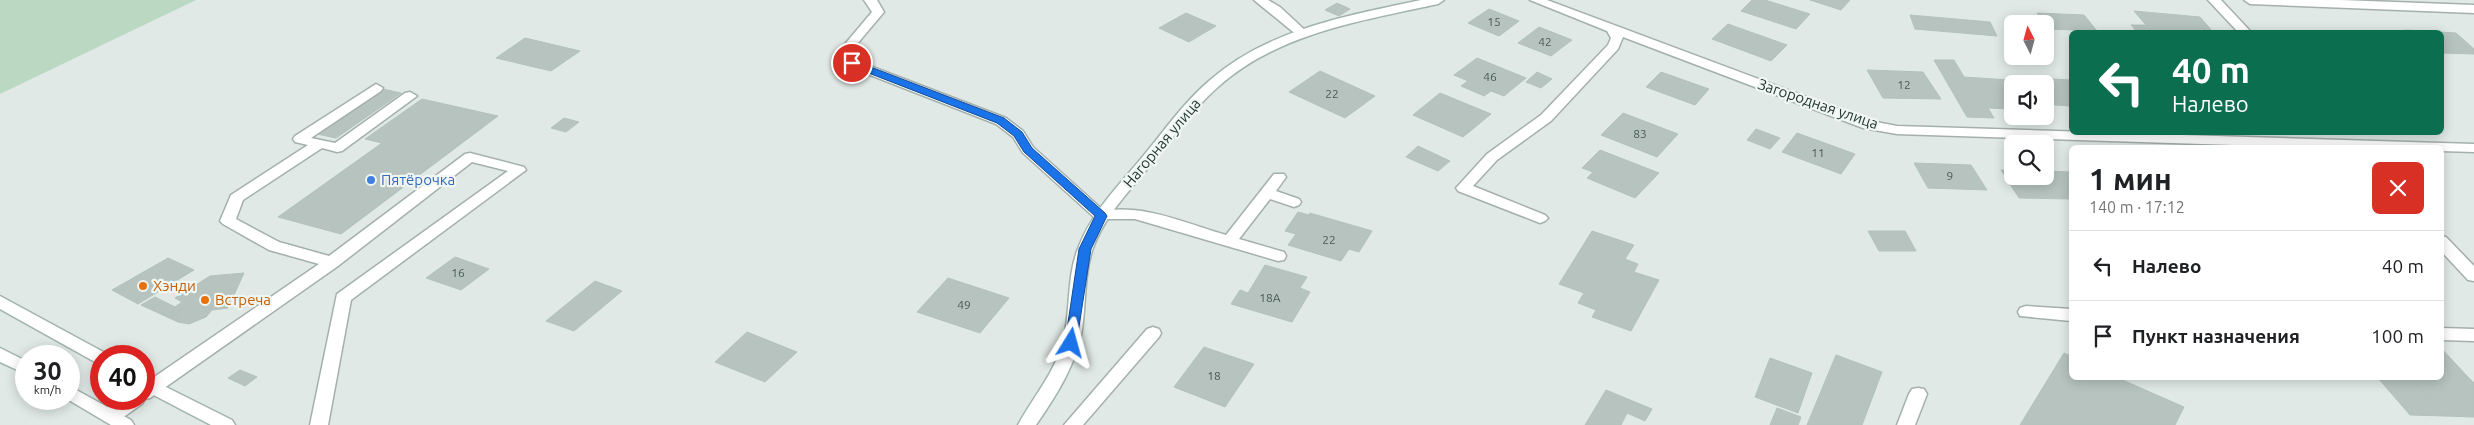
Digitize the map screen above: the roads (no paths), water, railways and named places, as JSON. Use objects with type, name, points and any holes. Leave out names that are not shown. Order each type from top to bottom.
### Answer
[{"type":"street","points":[[870,0],[875,4],[878,12],[874,20],[852,39],[846,50],[852,63],[1000,120],[1018,134],[1028,150],[1101,216],[1119,213],[1136,214],[1278,256]]},
{"type":"street","points":[[1260,0],[1276,10],[1302,33]]},
{"type":"street","name":"Нагорная улица","points":[[1027,425],[1059,376],[1071,343],[1085,249],[1101,216],[1198,99],[1233,67],[1265,48],[1302,33],[1438,0]]},
{"type":"street","name":"Загородная улица","points":[[1536,0],[1868,125],[1897,130],[2353,145]]},
{"type":"street","points":[[2214,0],[2243,30]]},
{"type":"street","points":[[2250,0],[2474,9]]},
{"type":"street","points":[[1540,218],[1464,188],[1492,157],[1546,118],[1571,93],[1614,46],[1617,38],[1612,28]]},
{"type":"street","points":[[376,88],[300,139],[336,148],[410,96]]},
{"type":"street","points":[[2344,135],[2353,145]]},
{"type":"street","points":[[319,144],[236,198],[228,221],[274,246],[332,262]]},
{"type":"street","name":"Загородная улица","points":[[2444,147],[2474,148]]},
{"type":"street","points":[[155,382],[332,262],[470,158],[519,170],[343,298],[319,425]]},
{"type":"street","points":[[1228,242],[1279,177]]},
{"type":"street","points":[[1267,193],[1294,202]]},
{"type":"street","points":[[2444,244],[2474,276]]},
{"type":"street","points":[[0,302],[90,352]]},
{"type":"street","points":[[2026,312],[2069,315]]},
{"type":"street","points":[[1073,425],[1153,333]]},
{"type":"street","points":[[2444,334],[2474,336]]},
{"type":"street","points":[[0,354],[15,362]]},
{"type":"street","points":[[155,391],[226,425]]},
{"type":"street","points":[[1906,425],[1918,394]]},
{"type":"street","points":[[80,399],[118,421],[127,410]]},
{"type":"place","name":"Пятёрочка","points":[[371,180]]},
{"type":"place","name":"Хэнди","points":[[143,286]]},
{"type":"place","name":"Встреча","points":[[205,300]]}]
